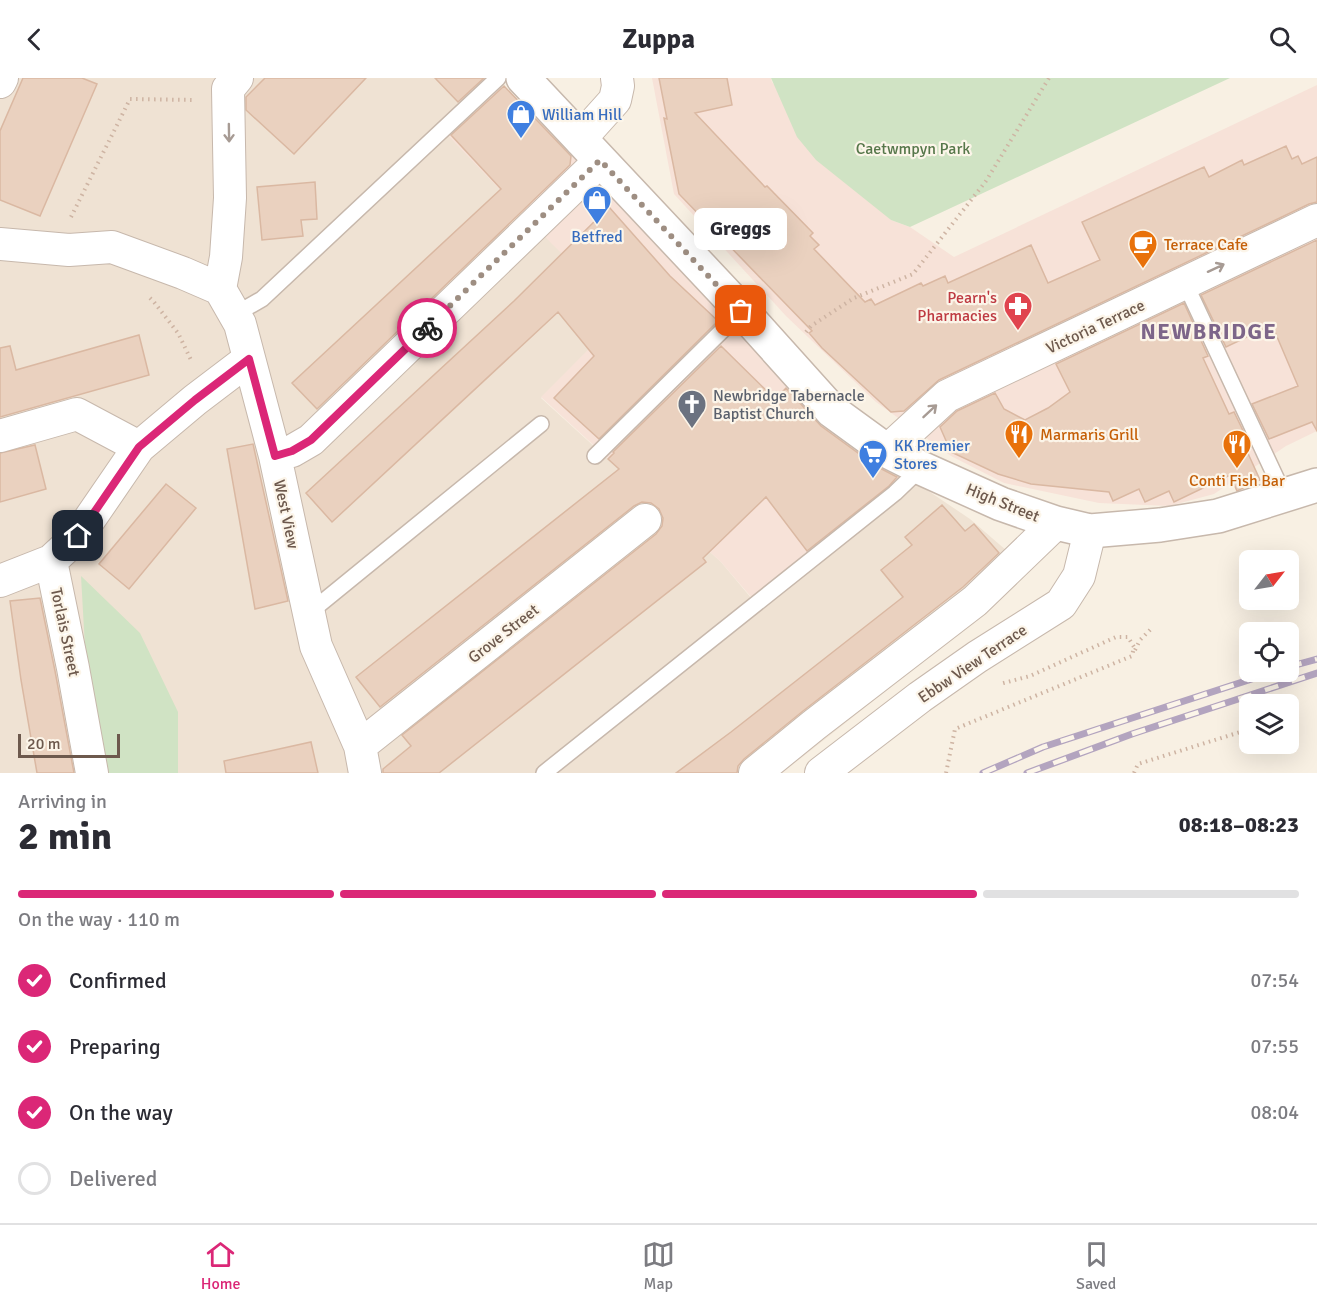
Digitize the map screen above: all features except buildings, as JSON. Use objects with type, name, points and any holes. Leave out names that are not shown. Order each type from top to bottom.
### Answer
[{"type":"street","points":[[0,82],[2,78]]},
{"type":"street","name":"High Street","points":[[523,78],[832,411],[887,451],[1001,504],[1056,523],[1090,531],[1160,525],[1218,516],[1317,486]]},
{"type":"street","points":[[275,456],[292,451],[311,440],[590,150],[615,100],[617,78]]},
{"type":"street","points":[[227,302],[226,257],[233,89]]},
{"type":"street","name":"Victoria Terrace","points":[[887,451],[947,396],[1317,220]]},
{"type":"street","points":[[0,244],[69,250],[112,247],[183,273],[227,302]]},
{"type":"street","name":"West View","points":[[227,302],[240,324],[275,456],[316,646],[362,760]]},
{"type":"street","points":[[0,581],[51,561],[78,536],[139,447],[249,359]]},
{"type":"street","points":[[0,436],[77,414],[139,447]]},
{"type":"street","name":"Grove Street","points":[[362,760],[645,520]]},
{"type":"street","points":[[754,773],[975,601],[1056,523]]},
{"type":"street","name":"Ebbw View Terrace","points":[[821,773],[977,657],[1061,604],[1079,576],[1090,531]]},
{"type":"street","name":"Torlais Street","points":[[51,561],[74,668],[92,773]]},
{"type":"lane","points":[[227,302],[262,299],[498,78]]},
{"type":"lane","points":[[1185,283],[1284,495]]},
{"type":"lane","points":[[596,456],[741,311]]},
{"type":"lane","points":[[309,613],[541,424]]},
{"type":"lane","points":[[544,773],[895,493],[921,468]]},
{"type":"path","points":[[785,358],[811,326],[854,298],[913,274],[986,182],[1049,78]]},
{"type":"path","points":[[55,249],[130,99],[233,89]]},
{"type":"path","points":[[146,296],[154,302],[178,333],[196,371],[195,400]]},
{"type":"path","points":[[946,773],[955,729],[1132,656],[1140,640],[1153,627]]},
{"type":"path","points":[[1030,676],[1116,637],[1128,638],[1134,647],[1132,656]]},
{"type":"path","points":[[1134,773],[1138,764],[1239,732]]},
{"type":"shaded area","points":[[0,78],[435,78],[460,102],[437,124],[624,314],[541,398],[721,562],[757,605],[918,484],[970,519],[1030,571],[920,664],[782,773],[0,773]]},
{"type":"shaded area","points":[[435,78],[490,78],[551,134],[786,382],[918,484],[758,605],[721,562],[541,397],[624,314],[552,244],[437,124],[460,102]]},
{"type":"shaded area","points":[[652,78],[771,78],[772,82],[891,220],[910,227],[954,257],[1317,85],[1317,431],[1286,446],[1214,494],[1169,506],[1099,503],[1004,483],[951,456],[876,402],[786,316],[674,194]]},
{"type":"green space","name":"Caetwmpyn Park","points":[[771,78],[1230,78],[910,227],[891,220],[816,160],[797,137]]},
{"type":"green space","points":[[81,576],[140,633],[178,712],[178,773],[106,773],[86,665]]},
{"type":"railway","points":[[1299,664],[1317,659]]},
{"type":"railway","points":[[1027,773],[1132,734],[1317,673]]},
{"type":"railway","points":[[983,773],[1043,747],[1242,682]]},
{"type":"way so far","points":[[427,328],[600,160],[741,311]]},
{"type":"place","name":"William Hill","points":[[521,140]]},
{"type":"place","name":"Betfred","points":[[597,226]]},
{"type":"place","name":"Terrace Cafe","points":[[1143,270]]},
{"type":"place","name":"Greggs","points":[[741,311]]},
{"type":"place","name":"Pearn's Pharmacies","points":[[1018,332]]},
{"type":"place","name":"Newbridge Tabernacle Baptist Church","points":[[692,430]]},
{"type":"place","name":"Marmaris Grill","points":[[1019,460]]},
{"type":"place","name":"Conti Fish Bar","points":[[1237,470]]},
{"type":"place","name":"KK Premier Stores","points":[[873,480]]},
{"type":"district","name":"NEWBRIDGE","points":[[1209,331]]},
{"type":"route","points":[[78,536],[139,447],[249,359],[275,456],[292,451],[311,440],[427,328]]}]
